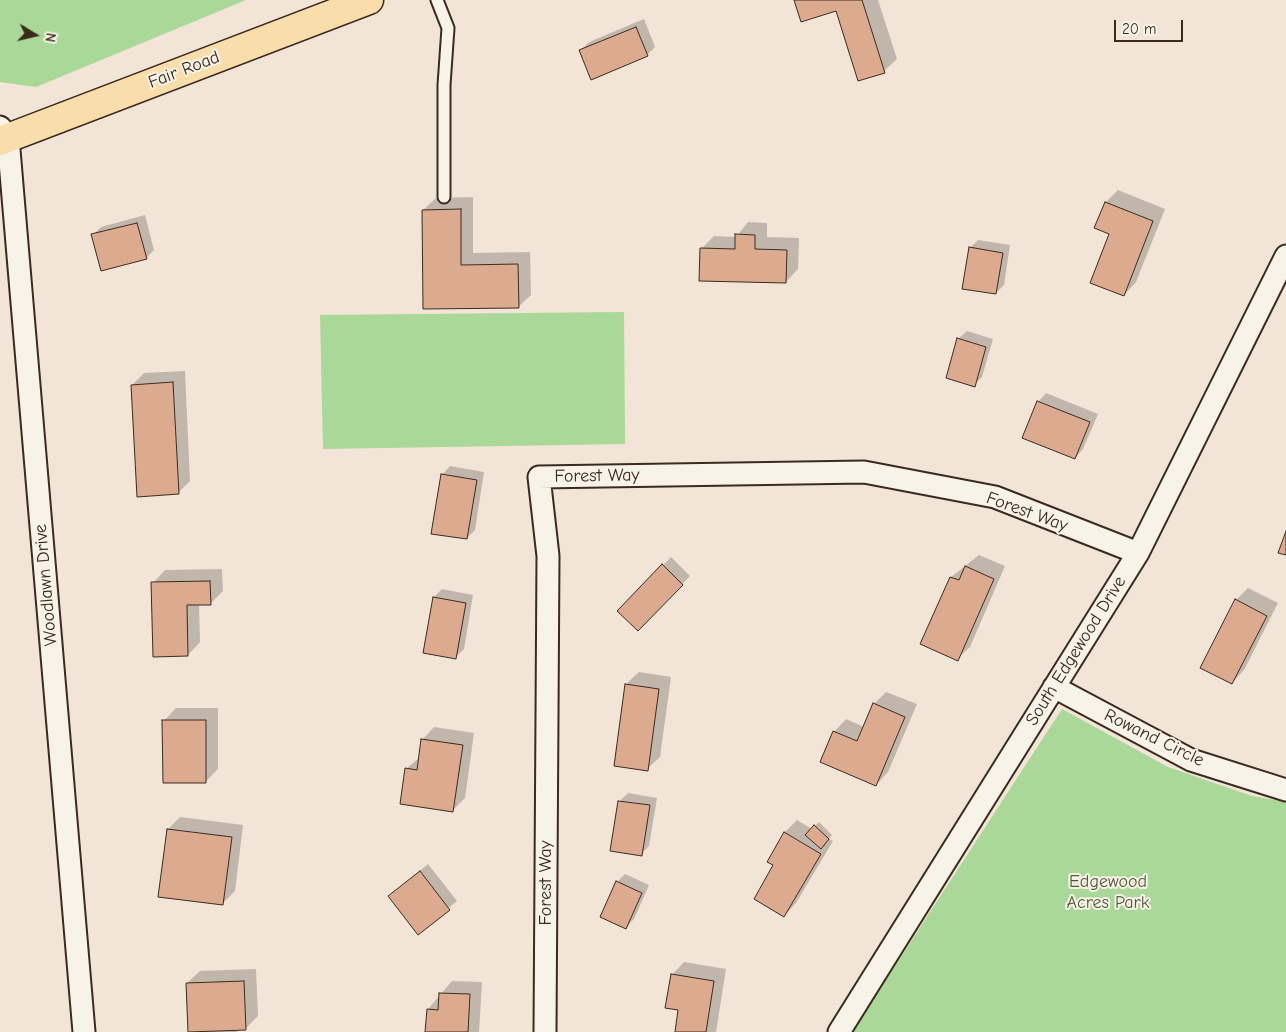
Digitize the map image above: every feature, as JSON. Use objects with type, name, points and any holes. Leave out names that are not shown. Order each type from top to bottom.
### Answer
[{"type":"main road","name":"Fair Road","points":[[2,135],[369,0]]},
{"type":"street","name":"Woodlawn Drive","points":[[2,135],[84,1032]]},
{"type":"street","name":"South Edgewood Drive","points":[[839,1032],[1138,553],[1286,256]]},
{"type":"street","name":"Forest Way","points":[[545,1032],[548,556],[539,477],[864,472],[996,497],[1138,553]]},
{"type":"street","name":"Rowand Circle","points":[[1054,687],[1191,760],[1286,790]]},
{"type":"lane","points":[[438,0],[448,28],[444,86],[444,197]]},
{"type":"green space","points":[[0,0],[246,0],[36,87],[0,82]]},
{"type":"green space","points":[[624,312],[625,444],[323,449],[320,315]]},
{"type":"green space","name":"Edgewood Acres Park","points":[[1062,709],[1168,767],[1252,796],[1286,802],[1286,1032],[852,1032]]},
{"type":"building","points":[[794,0],[862,0],[885,73],[858,81],[836,11],[801,22]]},
{"type":"building","points":[[636,27],[648,56],[591,80],[579,50]]},
{"type":"building","points":[[1105,202],[1153,221],[1124,296],[1090,283],[1109,234],[1094,228]]},
{"type":"building","points":[[461,209],[461,265],[518,264],[519,308],[423,309],[422,210]]},
{"type":"building","points":[[137,223],[147,259],[101,271],[91,234]]},
{"type":"building","points":[[735,234],[755,235],[755,249],[787,250],[786,283],[699,281],[700,248],[735,249]]},
{"type":"building","points":[[969,247],[1003,253],[996,294],[962,289]]},
{"type":"building","points":[[957,338],[986,347],[975,387],[946,378]]},
{"type":"building","points":[[173,382],[179,494],[137,497],[131,385]]},
{"type":"building","points":[[1037,401],[1090,422],[1075,459],[1022,438]]},
{"type":"building","points":[[441,474],[477,480],[467,539],[431,534]]},
{"type":"building","points":[[1286,531],[1286,555],[1278,553]]},
{"type":"building","points":[[662,564],[683,585],[638,631],[617,611]]},
{"type":"building","points":[[965,566],[994,579],[958,661],[920,644],[950,577],[959,580]]},
{"type":"building","points":[[210,581],[211,605],[187,605],[188,656],[153,657],[151,582]]},
{"type":"building","points":[[433,597],[466,603],[456,659],[423,653]]},
{"type":"building","points":[[1235,599],[1267,616],[1232,684],[1200,668]]},
{"type":"building","points":[[625,684],[659,689],[648,771],[614,766]]},
{"type":"building","points":[[873,703],[905,717],[876,786],[820,762],[833,731],[857,741]]},
{"type":"building","points":[[162,720],[206,720],[206,783],[163,783]]},
{"type":"building","points":[[421,739],[463,745],[453,812],[400,804],[405,768],[417,770]]},
{"type":"building","points":[[618,801],[650,805],[642,856],[610,851]]},
{"type":"building","points":[[814,825],[829,839],[821,849],[805,835]]},
{"type":"building","points":[[167,829],[232,837],[223,905],[158,897]]},
{"type":"building","points":[[784,832],[821,854],[784,917],[754,899],[773,865],[767,862]]},
{"type":"building","points":[[420,871],[450,910],[418,935],[388,896]]},
{"type":"building","points":[[616,881],[642,893],[626,929],[600,917]]},
{"type":"building","points":[[671,974],[714,981],[706,1032],[675,1032],[678,1010],[665,1008]]},
{"type":"building","points":[[244,981],[246,1030],[188,1032],[186,983]]},
{"type":"building","points":[[439,993],[470,994],[468,1032],[425,1032],[427,1009],[438,1010]]}]
